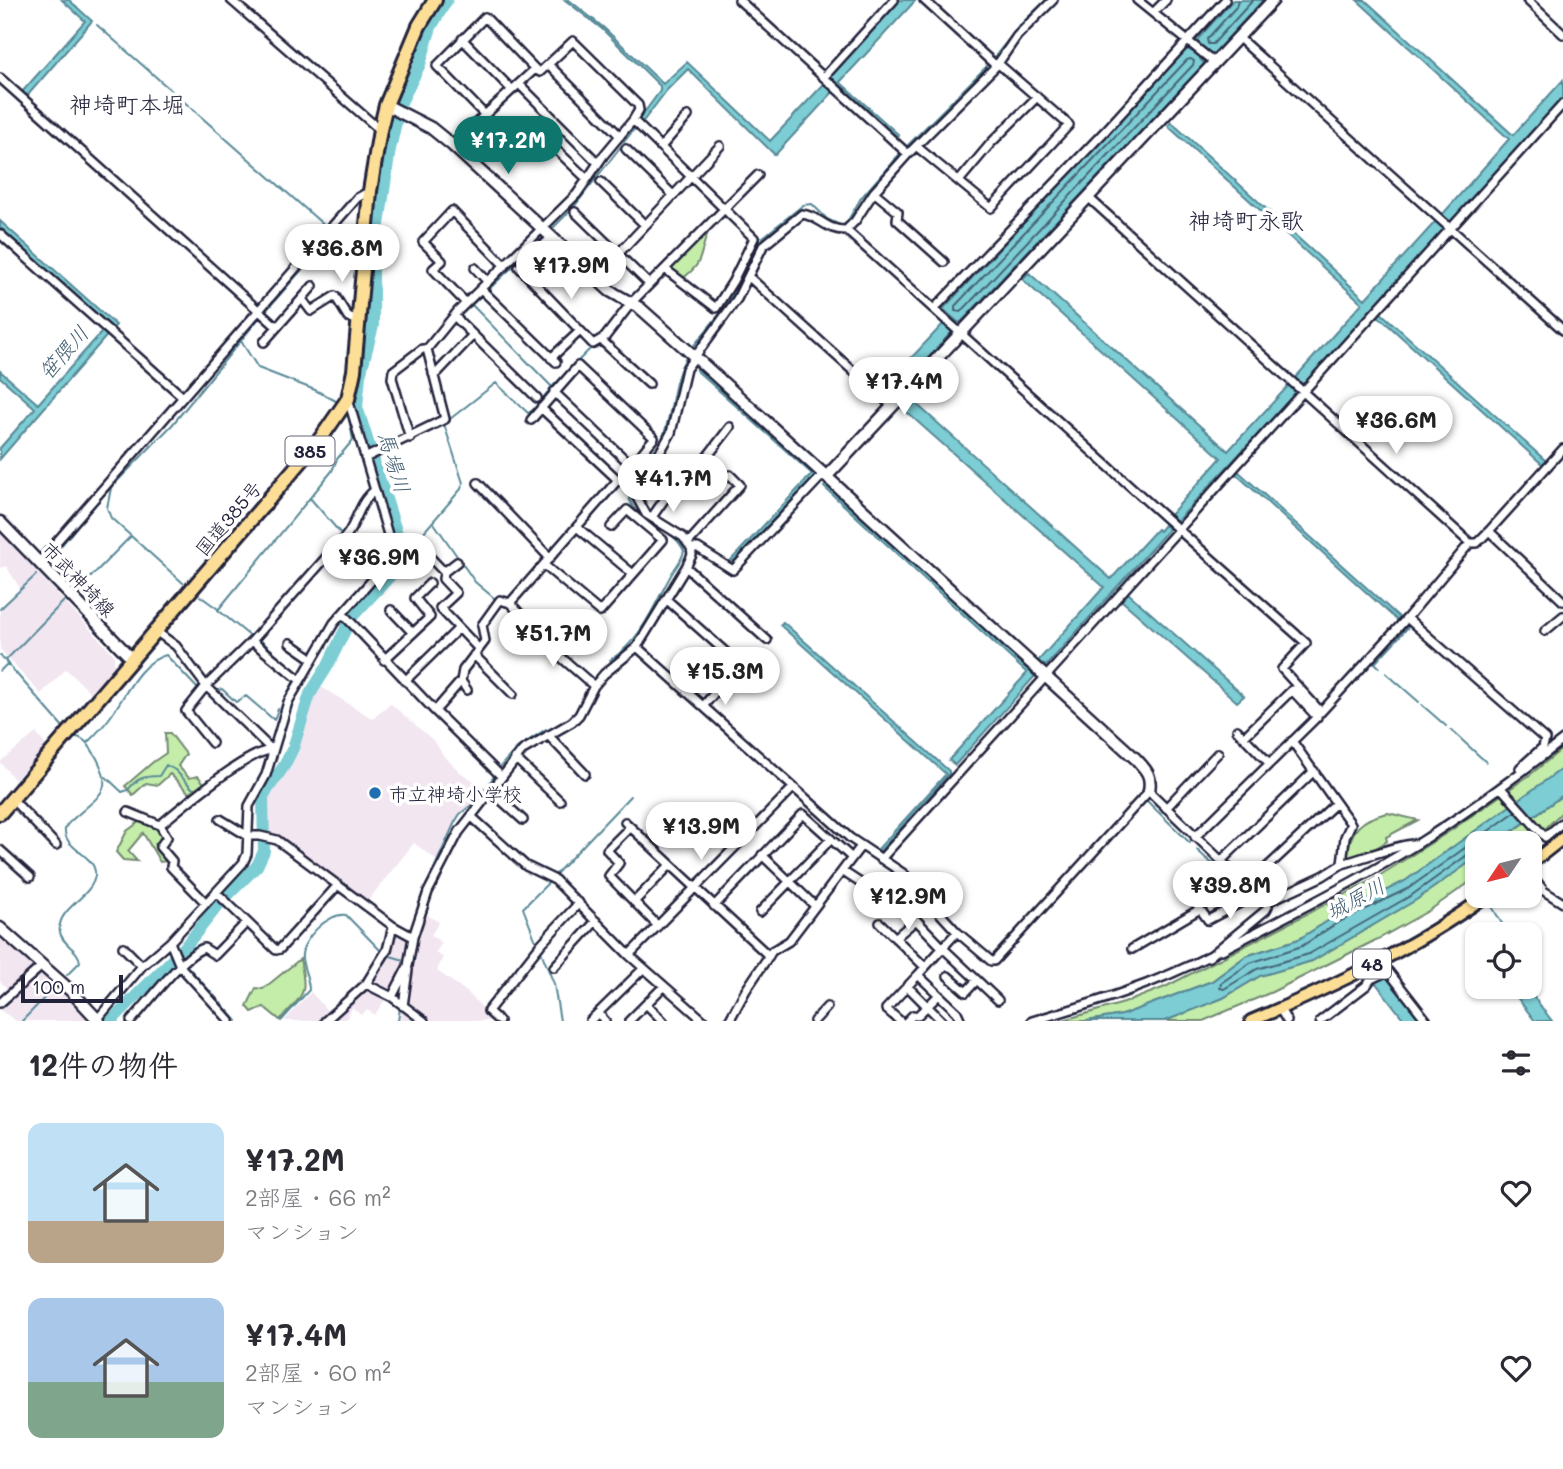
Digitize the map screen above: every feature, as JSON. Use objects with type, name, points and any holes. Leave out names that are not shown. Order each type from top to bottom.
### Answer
[{"type":"highway","name":"国道385号","points":[[0,813],[321,438],[348,399],[354,371],[369,191],[380,130],[418,26],[435,0]]},
{"type":"main road","points":[[1542,855],[1563,838]]},
{"type":"main road","name":"48","points":[[1251,1021],[1394,953],[1449,923],[1470,908]]},
{"type":"street","points":[[231,0],[380,130]]},
{"type":"street","points":[[739,0],[905,151]]},
{"type":"street","points":[[824,77],[894,0]]},
{"type":"street","points":[[916,146],[991,208],[1069,125],[924,0]]},
{"type":"street","points":[[846,230],[905,151],[916,146],[1053,0]]},
{"type":"street","points":[[1138,0],[1215,63]]},
{"type":"street","points":[[1154,12],[1166,0]]},
{"type":"street","points":[[934,309],[1106,130],[1224,0]]},
{"type":"street","points":[[611,527],[626,510],[645,518],[733,569],[893,407],[1273,0]]},
{"type":"street","points":[[1527,0],[1563,34]]},
{"type":"street","points":[[485,115],[437,66],[485,17],[540,72],[573,41],[638,105],[639,110],[633,120],[519,267],[593,344],[613,329],[618,318],[632,302],[758,175]]},
{"type":"street","points":[[1239,38],[1563,330]]},
{"type":"street","points":[[462,39],[512,90]]},
{"type":"street","points":[[549,65],[620,136]]},
{"type":"street","points":[[452,145],[535,69]]},
{"type":"street","points":[[0,78],[277,327]]},
{"type":"street","points":[[519,84],[598,163]]},
{"type":"street","points":[[959,181],[990,143],[1037,97]]},
{"type":"street","points":[[881,859],[1563,104]]},
{"type":"street","points":[[389,106],[431,128],[452,145],[610,291],[632,302],[691,353],[1149,773],[1149,791],[994,961],[991,961],[957,932],[904,874],[861,846],[637,647]]},
{"type":"street","points":[[661,146],[688,116]]},
{"type":"street","points":[[633,120],[754,238],[716,308],[665,269]]},
{"type":"street","points":[[561,126],[546,140],[587,179]]},
{"type":"street","points":[[618,254],[720,146]]},
{"type":"street","points":[[626,149],[673,195]]},
{"type":"street","points":[[601,182],[645,225]]},
{"type":"street","points":[[39,562],[183,397],[262,313],[357,198],[369,191]]},
{"type":"street","points":[[874,192],[898,212],[897,220],[944,262]]},
{"type":"street","points":[[1089,198],[1470,543],[1477,543],[1489,531],[1563,449]]},
{"type":"street","points":[[466,303],[433,269],[442,261],[423,242],[452,211],[505,266]]},
{"type":"street","points":[[575,212],[649,284]]},
{"type":"street","points":[[510,603],[660,443],[677,412],[691,353],[722,321],[750,276],[763,246],[802,214],[813,217],[828,228],[846,230],[1306,642],[1282,669],[1321,712],[1407,618],[1470,543]]},
{"type":"street","points":[[410,438],[392,377],[393,371],[422,349],[426,349],[456,318],[466,303],[484,291],[488,282],[505,266],[547,233]]},
{"type":"street","points":[[0,234],[183,397]]},
{"type":"street","points":[[475,268],[488,282]]},
{"type":"street","points":[[750,276],[893,407]]},
{"type":"street","points":[[264,342],[313,286]]},
{"type":"street","points":[[484,291],[554,360],[580,331]]},
{"type":"street","points":[[302,299],[311,311],[335,296],[348,317],[358,321]]},
{"type":"street","points":[[456,318],[537,398]]},
{"type":"street","points":[[433,374],[473,335]]},
{"type":"street","points":[[601,340],[649,384]]},
{"type":"street","points":[[365,458],[378,454],[445,419],[426,349]]},
{"type":"street","points":[[531,420],[578,366],[660,443]]},
{"type":"street","points":[[554,392],[631,465]]},
{"type":"street","points":[[0,928],[43,965],[97,1020],[142,966],[172,945],[243,863],[247,854],[249,806],[266,775],[288,702],[328,632],[381,570],[387,559],[389,538],[348,399]]},
{"type":"street","points":[[541,408],[628,479],[645,518],[663,540],[600,612],[544,565]]},
{"type":"street","points":[[645,518],[689,464],[697,470],[730,427]]},
{"type":"street","points":[[628,479],[631,465],[660,443]]},
{"type":"street","points":[[690,545],[740,485],[730,475]]},
{"type":"street","points":[[478,483],[550,558]]},
{"type":"street","points":[[212,743],[186,711],[206,686],[252,641],[346,538],[358,511],[375,489]]},
{"type":"street","name":"市武神埼線","points":[[0,522],[132,659]]},
{"type":"street","points":[[578,528],[634,574]]},
{"type":"street","points":[[1489,531],[1563,601]]},
{"type":"street","points":[[403,1006],[413,937],[428,892],[452,843],[515,758],[523,750],[572,722],[604,674],[637,647],[692,555],[690,545]]},
{"type":"street","points":[[422,549],[444,572]]},
{"type":"street","points":[[457,562],[444,572],[443,579],[456,593],[440,608],[513,694]]},
{"type":"street","points":[[685,567],[767,640]]},
{"type":"street","points":[[384,660],[430,617],[415,598],[430,583]]},
{"type":"street","points":[[666,599],[739,664],[705,704]]},
{"type":"street","points":[[435,711],[461,681],[464,670],[485,641],[482,625],[500,600],[510,603],[563,659],[594,686]]},
{"type":"street","points":[[391,610],[413,632]]},
{"type":"street","points":[[342,614],[384,660],[501,776]]},
{"type":"street","points":[[1545,631],[1563,616]]},
{"type":"street","points":[[1407,618],[1545,738],[1543,747],[1501,788]]},
{"type":"street","points":[[405,681],[459,628]]},
{"type":"street","points":[[157,632],[176,646],[206,686],[272,750]]},
{"type":"street","points":[[252,641],[300,680]]},
{"type":"street","points":[[290,643],[313,659]]},
{"type":"street","points":[[461,681],[467,690]]},
{"type":"street","points":[[1195,837],[1317,717],[1292,690],[1244,737]]},
{"type":"street","points":[[1237,730],[1269,763]]},
{"type":"street","points":[[548,735],[585,774]]},
{"type":"street","points":[[1032,1021],[1159,981],[1209,957],[1418,844],[1501,788],[1563,740]]},
{"type":"street","points":[[1292,741],[1351,824],[1345,837],[1342,864]]},
{"type":"street","points":[[160,825],[235,768],[265,750],[272,750]]},
{"type":"street","points":[[1166,808],[1218,753]]},
{"type":"street","points":[[515,758],[560,801]]},
{"type":"street","points":[[1222,860],[1314,771]]},
{"type":"street","points":[[629,955],[793,788]]},
{"type":"street","points":[[1501,788],[1545,837],[1563,822]]},
{"type":"street","points":[[491,791],[523,820]]},
{"type":"street","points":[[1149,791],[1268,906],[1209,957]]},
{"type":"street","points":[[12,799],[57,845]]},
{"type":"street","points":[[1248,885],[1336,803]]},
{"type":"street","points":[[128,811],[160,825],[167,836],[160,847],[172,860],[171,867],[206,903]]},
{"type":"street","points":[[714,906],[803,814],[852,858]]},
{"type":"street","points":[[472,817],[526,866],[553,878],[629,955],[700,1020]]},
{"type":"street","points":[[220,819],[248,836],[264,836],[277,840],[393,926],[413,937]]},
{"type":"street","points":[[658,926],[609,876],[619,863],[607,850],[628,824],[769,956]]},
{"type":"street","points":[[760,912],[831,839]]},
{"type":"street","points":[[1265,903],[1323,876],[1342,864],[1411,842],[1418,844]]},
{"type":"street","points":[[729,1021],[769,956],[781,944],[789,941],[861,846]]},
{"type":"street","points":[[0,850],[30,877]]},
{"type":"street","points":[[762,855],[815,906]]},
{"type":"street","points":[[634,902],[670,865]]},
{"type":"street","points":[[842,872],[882,897]]},
{"type":"street","points":[[218,894],[276,950],[280,949],[338,885]]},
{"type":"street","points":[[1542,888],[1563,903]]},
{"type":"street","points":[[1132,949],[1200,909],[1208,920],[1257,894]]},
{"type":"street","points":[[894,897],[998,1000]]},
{"type":"street","points":[[499,1021],[488,1011],[538,946],[579,903]]},
{"type":"street","points":[[895,938],[916,920]]},
{"type":"street","points":[[554,967],[596,921]]},
{"type":"street","points":[[131,1021],[182,963],[204,948],[215,955],[247,922]]},
{"type":"street","points":[[880,923],[925,967]]},
{"type":"street","points":[[325,1021],[366,984],[385,953],[393,926]]},
{"type":"street","points":[[900,1021],[887,1009],[957,932]]},
{"type":"street","points":[[172,945],[182,963],[230,1021]]},
{"type":"street","points":[[123,947],[142,966]]},
{"type":"street","points":[[0,1002],[43,965]]},
{"type":"street","points":[[391,997],[408,966]]},
{"type":"street","points":[[590,1021],[643,968]]},
{"type":"street","points":[[1320,1021],[1371,979],[1388,971],[1427,1021]]},
{"type":"street","points":[[918,975],[957,1012],[961,1021]]},
{"type":"street","points":[[948,976],[966,992],[977,981]]},
{"type":"street","points":[[366,984],[391,997],[424,1021]]},
{"type":"street","points":[[629,1021],[664,986]]},
{"type":"street","points":[[907,986],[943,1021]]},
{"type":"street","points":[[907,1021],[913,1015],[917,1016],[939,995]]},
{"type":"street","points":[[814,1021],[826,1008],[816,1001]]},
{"type":"street","points":[[646,1004],[663,1021]]},
{"type":"street","points":[[1280,1009],[1287,1021]]},
{"type":"street","points":[[598,1013],[606,1021]]},
{"type":"shaded area","points":[[0,532],[114,655],[114,667],[91,693],[66,669],[41,694],[0,649],[0,607],[20,588],[6,566],[0,568]]},
{"type":"shaded area","name":"市立神埼小学校","points":[[318,685],[373,719],[390,703],[435,742],[443,755],[460,772],[485,788],[477,801],[459,814],[439,862],[414,843],[366,903],[277,837],[265,833],[265,799],[290,762],[312,695]]},
{"type":"shaded area","points":[[36,733],[46,746],[15,780],[0,762]]},
{"type":"shaded area","points":[[425,914],[439,922],[431,935],[442,943],[435,953],[443,957],[437,971],[467,992],[495,1021],[400,1021],[402,1010],[385,999],[375,1015],[367,1010],[361,1015],[352,1008],[345,1021],[329,1021],[366,987],[395,930],[416,940]]},
{"type":"shaded area","points":[[0,935],[56,985],[90,1021],[16,1021],[0,1010],[0,999],[9,991],[0,981]]},
{"type":"shaded area","points":[[311,992],[329,1013],[320,1021],[284,1021]]},
{"type":"green space","points":[[706,230],[708,232],[698,263],[682,279],[668,269]]},
{"type":"green space","points":[[165,733],[170,733],[186,754],[178,766],[189,778],[198,776],[205,784],[191,795],[170,774],[158,785],[146,783],[133,795],[125,786],[166,753]]},
{"type":"green space","points":[[1563,748],[1563,768],[1554,775],[1475,831],[1465,831],[1465,838],[1405,881],[1334,917],[1299,939],[1246,956],[1212,981],[1122,1015],[1087,1021],[1060,1021],[1124,1003],[1165,987],[1371,881],[1453,829]]},
{"type":"green space","points":[[1563,795],[1563,811],[1544,830],[1514,831]]},
{"type":"green space","points":[[1388,813],[1418,820],[1386,837],[1387,841],[1370,852],[1348,858],[1351,840],[1358,827],[1371,818]]},
{"type":"green space","points":[[139,822],[159,829],[161,837],[156,846],[167,861],[160,862],[143,833],[128,851],[137,861],[123,860],[116,852],[127,831]]},
{"type":"green space","points":[[1465,865],[1465,885],[1430,910],[1378,939],[1272,992],[1203,1021],[1165,1021],[1223,998],[1260,976],[1312,961],[1416,900]]},
{"type":"green space","points":[[300,959],[304,987],[299,999],[280,1020],[264,1007],[252,1012],[247,1006],[256,988],[263,989]]},
{"type":"water","points":[[62,0],[69,0],[92,21],[27,96],[22,92],[85,21]]},
{"type":"water","points":[[565,0],[569,0],[604,28],[663,84],[687,62],[770,141],[824,84],[833,92],[775,155],[688,69],[667,90],[641,124],[638,121],[660,91],[660,86],[602,29]]},
{"type":"water","points":[[900,0],[916,0],[840,82],[899,135],[897,137],[830,77]]},
{"type":"water","points":[[1233,0],[1263,0],[1213,54],[1207,51],[1200,59],[1204,64],[961,322],[943,309],[1187,49],[1193,52],[1200,45],[1197,40]]},
{"type":"water","points":[[1357,0],[1365,0],[1513,135],[1563,80],[1563,98],[1451,223],[1442,215],[1509,139]]},
{"type":"water","points":[[1171,122],[1365,299],[1436,221],[1445,229],[1304,384],[1301,383],[1295,378],[1362,303],[1168,126]]},
{"type":"water","points":[[0,221],[116,325],[0,459],[0,448],[35,408],[0,377],[0,371],[38,404],[108,325],[0,229]]},
{"type":"water","points":[[1029,273],[1228,451],[1289,385],[1296,393],[1177,521],[1170,515],[1221,458],[1022,279]]},
{"type":"water","points":[[1380,312],[1546,461],[1543,465],[1377,315]]},
{"type":"water","points":[[944,323],[951,333],[896,393],[889,395],[883,388]]},
{"type":"water","points":[[698,367],[816,475],[733,562],[731,560],[812,474],[696,370]]},
{"type":"water","points":[[911,399],[1111,579],[1157,529],[1159,531],[1164,525],[1169,529],[1046,666],[1038,661],[1104,587],[902,408]]},
{"type":"water","points":[[1238,471],[1401,619],[1399,622],[1236,474]]},
{"type":"water","points":[[826,484],[1035,676],[955,765],[949,760],[1027,673],[824,487]]},
{"type":"water","points":[[1128,593],[1244,696],[1237,702],[1121,600]]},
{"type":"water","points":[[783,622],[949,771],[880,851],[878,849],[946,774],[780,625]]},
{"type":"water","points":[[1563,768],[1563,795],[1513,831],[1475,831]]},
{"type":"water","points":[[1465,838],[1465,865],[1416,900],[1312,961],[1260,976],[1223,998],[1165,1021],[1087,1021],[1122,1015],[1212,981],[1246,956],[1299,939],[1334,917],[1405,881]]},
{"type":"water","points":[[1386,977],[1421,1021],[1405,1021],[1375,982]]},
{"type":"water","points":[[1518,999],[1535,999],[1552,1021],[1535,1021]]},
{"type":"waterway","name":"馬場川","points":[[111,1021],[184,948],[220,903],[257,866],[264,851],[263,796],[293,748],[310,694],[327,667],[351,618],[391,575],[398,556],[398,537],[357,407],[360,375],[373,326],[373,266],[390,149],[400,104],[420,64],[431,27],[447,0]]},
{"type":"waterway","points":[[992,60],[1019,26],[1046,0]]},
{"type":"waterway","points":[[97,25],[326,227]]},
{"type":"waterway","points":[[906,147],[989,64]]},
{"type":"waterway","points":[[550,231],[574,207],[635,128]]},
{"type":"waterway","points":[[692,348],[722,311],[736,289],[754,248],[762,238],[803,205],[812,204],[827,219],[842,226],[861,198],[902,151]]},
{"type":"waterway","points":[[264,313],[333,234]]},
{"type":"waterway","points":[[486,292],[546,235]]},
{"type":"waterway","points":[[458,318],[482,295]]},
{"type":"waterway","points":[[472,305],[552,387],[590,349],[600,345]]},
{"type":"waterway","points":[[50,559],[99,500],[172,425],[260,317]]},
{"type":"waterway","points":[[608,340],[617,328]]},
{"type":"waterway","points":[[241,341],[258,368],[336,401]]},
{"type":"waterway","points":[[630,477],[662,439],[678,376],[687,356]]},
{"type":"waterway","points":[[425,357],[430,374]]},
{"type":"waterway","points":[[450,419],[496,383],[528,413],[552,387]]},
{"type":"waterway","points":[[257,630],[251,637],[218,610],[332,471],[337,459],[353,440],[349,418]]},
{"type":"waterway","points":[[409,553],[419,544],[423,533],[461,489],[463,483],[444,424],[419,436]]},
{"type":"waterway","points":[[384,455],[405,443]]},
{"type":"waterway","points":[[610,660],[639,633],[684,551],[678,541],[640,515],[628,496],[628,482]]},
{"type":"waterway","points":[[583,527],[619,486]]},
{"type":"waterway","points":[[111,488],[107,508],[111,518],[183,583]]},
{"type":"waterway","points":[[310,498],[342,535],[338,540]]},
{"type":"waterway","points":[[434,523],[475,582],[494,598]]},
{"type":"waterway","points":[[567,545],[577,534]]},
{"type":"waterway","points":[[80,588],[130,537]]},
{"type":"waterway","points":[[550,564],[564,548]]},
{"type":"waterway","points":[[533,582],[544,570]]},
{"type":"waterway","points":[[0,609],[36,575]]},
{"type":"waterway","points":[[200,596],[218,609]]},
{"type":"waterway","points":[[6,660],[64,601]]},
{"type":"waterway","points":[[1379,667],[1375,663],[1410,625]]},
{"type":"waterway","points":[[259,639],[299,674]]},
{"type":"waterway","points":[[0,655],[63,727]]},
{"type":"waterway","points":[[88,742],[108,720],[134,680],[156,659],[166,655],[198,689]]},
{"type":"waterway","points":[[0,671],[7,664]]},
{"type":"waterway","points":[[1386,673],[1419,702]]},
{"type":"waterway","points":[[287,694],[294,681]]},
{"type":"waterway","points":[[216,691],[222,689],[236,702],[246,696],[274,720],[278,709]]},
{"type":"waterway","points":[[1422,705],[1446,726]]},
{"type":"waterway","points":[[499,768],[517,748],[546,729]]},
{"type":"waterway","points":[[1451,730],[1486,762]]},
{"type":"waterway","points":[[67,975],[80,962],[77,954],[61,936],[60,924],[63,916],[88,890],[95,875],[87,858],[70,844],[65,830],[68,823],[97,798],[104,785],[104,777],[95,755],[85,741],[77,737]]},
{"type":"waterway","points":[[106,777],[122,792],[141,778],[159,776],[166,765],[175,770],[193,789]]},
{"type":"waterway","points":[[413,925],[423,893],[455,822],[460,814],[479,799],[496,773]]},
{"type":"waterway","points":[[555,875],[630,796]]},
{"type":"waterway","points":[[1146,800],[1190,843]]},
{"type":"waterway","points":[[1197,850],[1223,869]]},
{"type":"waterway","points":[[701,887],[720,868]]},
{"type":"waterway","points":[[537,944],[523,908],[549,882]]},
{"type":"waterway","points":[[1493,908],[1501,922]]},
{"type":"waterway","points":[[281,1021],[309,990],[303,951],[311,936],[324,923],[339,915],[346,915],[382,952]]},
{"type":"waterway","points":[[540,949],[554,984],[560,1021]]},
{"type":"waterway","points":[[387,955],[404,960]]},
{"type":"waterway","points":[[186,965],[237,1021]]},
{"type":"waterway","points":[[22,1021],[56,986]]},
{"type":"waterway","points":[[398,1021],[400,1008]]},
{"type":"place","name":"市立神埼小学校","points":[[375,793]]},
{"type":"district","name":"神埼町本堀","points":[[127,104]]},
{"type":"district","name":"神埼町永歌","points":[[1246,220]]},
{"type":"water label","name":"笹隈川","points":[[63,352]]},
{"type":"water label","name":"城原川","points":[[1355,898]]}]
